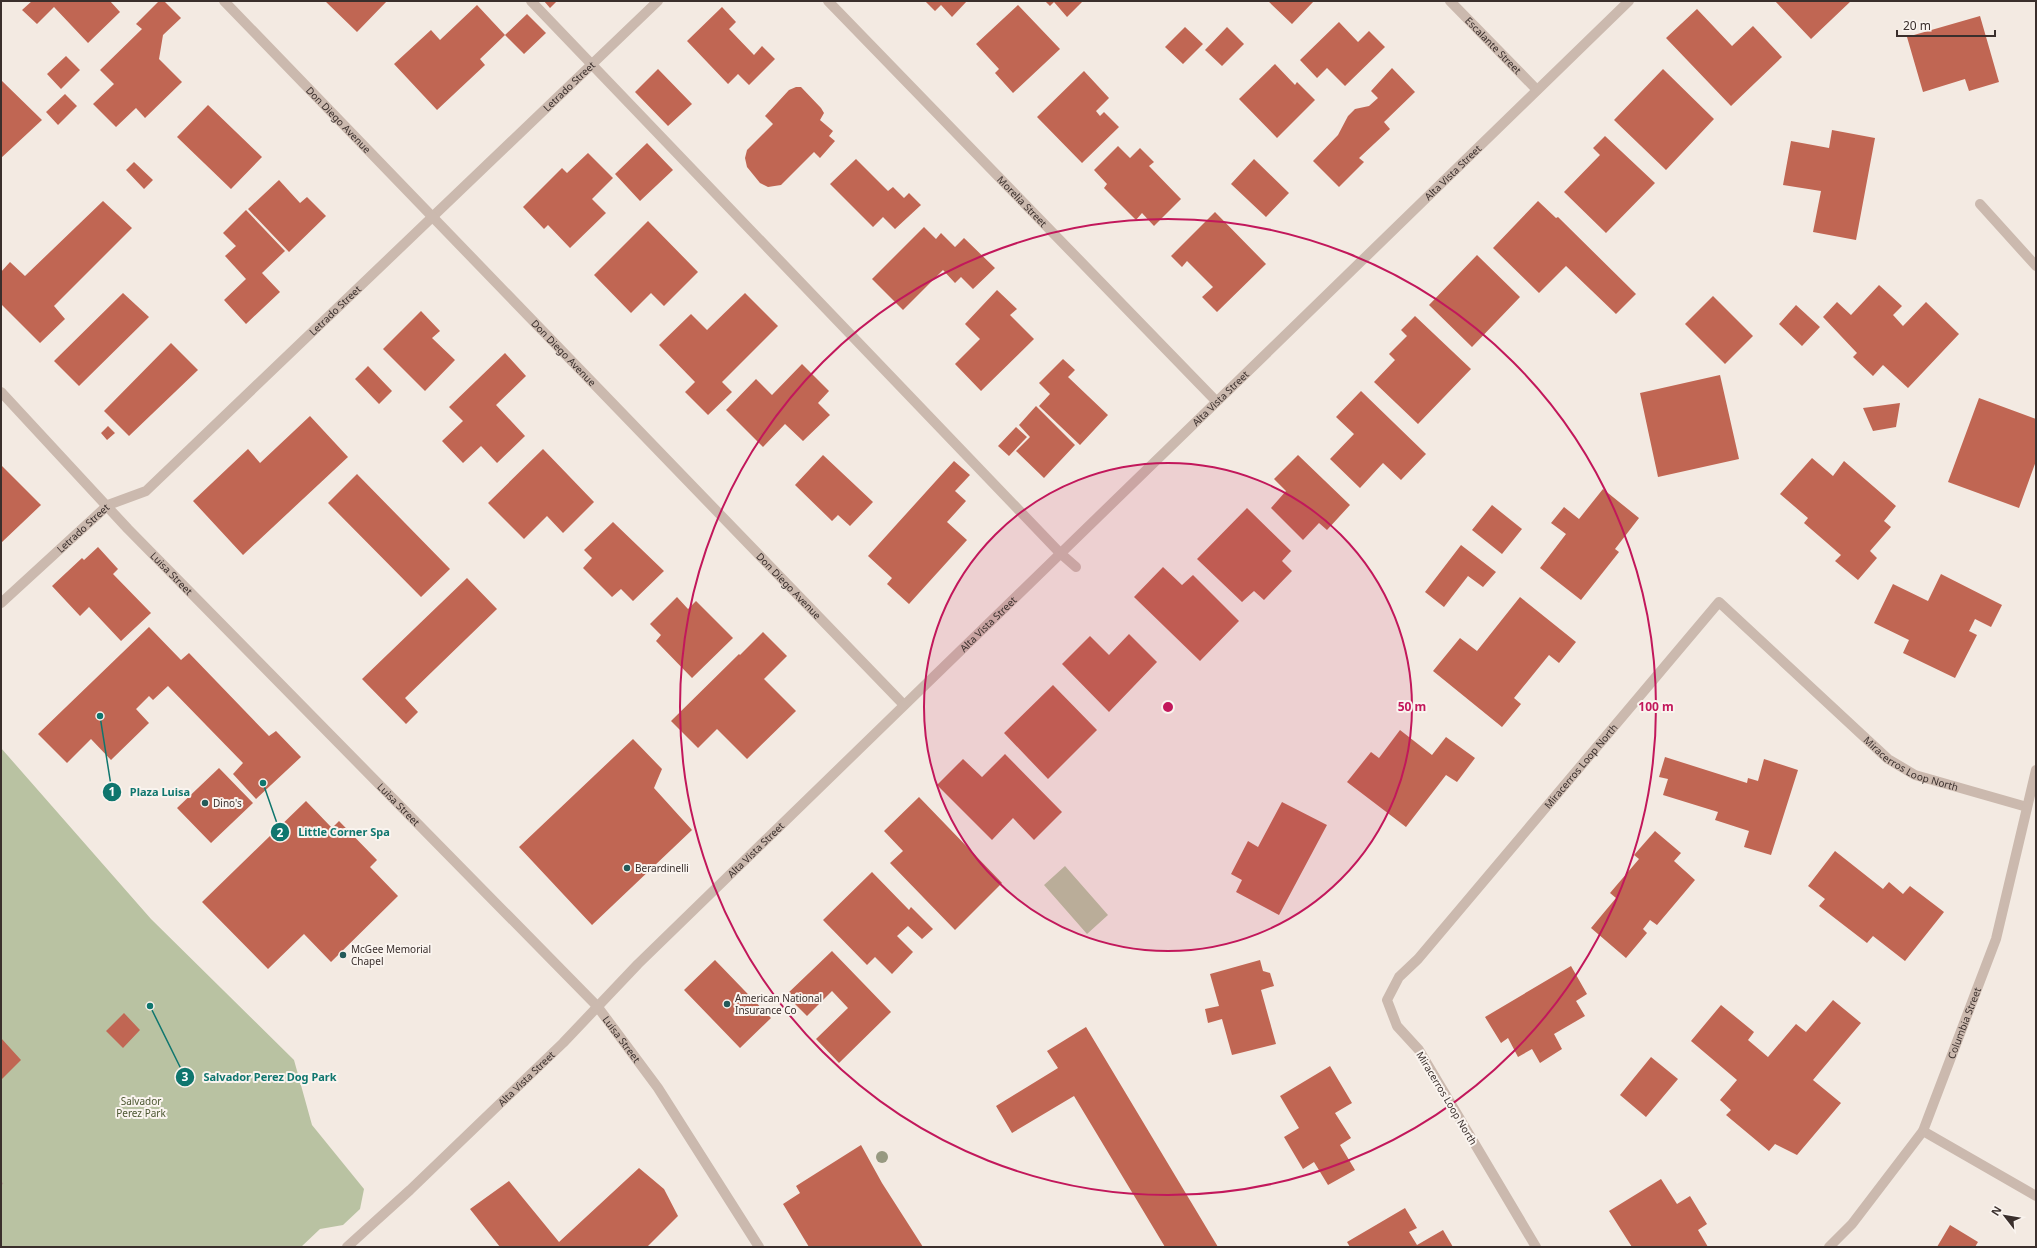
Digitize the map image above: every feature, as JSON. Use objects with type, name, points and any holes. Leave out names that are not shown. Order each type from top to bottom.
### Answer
[{"type":"street","name":"Don Diego Avenue","points":[[224,1],[904,705]]},
{"type":"street","points":[[531,1],[1060,553],[1076,567]]},
{"type":"street","name":"Letrado Street","points":[[1,603],[108,505],[146,491],[658,1]]},
{"type":"street","name":"Morelia Street","points":[[828,1],[1216,401]]},
{"type":"street","name":"Escalante Street","points":[[1450,1],[1537,90]]},
{"type":"street","name":"Alta Vista Street","points":[[347,1247],[410,1190],[536,1069],[597,1006],[904,705],[1629,1]]},
{"type":"street","points":[[1980,204],[2036,266]]},
{"type":"street","name":"Luisa Street","points":[[1,392],[108,505],[128,529],[597,1006],[658,1088],[759,1247]]},
{"type":"street","name":"Miracerros Loop North","points":[[1536,1247],[1419,1050],[1397,1026],[1387,1000],[1399,977],[1418,959],[1719,602],[1888,759],[1915,775],[2027,807]]},
{"type":"street","name":"Columbia Street","points":[[1829,1247],[1852,1224],[1923,1131],[1996,939],[2036,770]]},
{"type":"street","points":[[1923,1131],[2036,1196]]},
{"type":"green space","name":"Salvador Perez Park","points":[[1,748],[151,919],[294,1060],[312,1125],[364,1189],[360,1209],[343,1225],[320,1229],[301,1247],[1,1247]]},
{"type":"green space","points":[[1065,866],[1108,915],[1087,934],[1044,885]]},
{"type":"building","points":[[32,1],[110,1],[120,12],[88,43],[54,7],[37,24],[22,10]]},
{"type":"building","points":[[159,1],[164,1],[181,18],[163,35],[159,59],[182,82],[145,118],[136,108],[116,127],[93,104],[114,84],[100,70],[142,29],[136,24]]},
{"type":"building","points":[[325,1],[387,1],[357,32]]},
{"type":"building","points":[[544,1],[557,1],[550,8]]},
{"type":"building","points":[[925,1],[967,1],[952,17],[941,5],[935,11]]},
{"type":"building","points":[[1045,1],[1082,2],[1067,17],[1054,2],[1050,6]]},
{"type":"building","points":[[1268,1],[1314,1],[1292,24]]},
{"type":"building","points":[[1775,1],[1851,1],[1811,39]]},
{"type":"building","points":[[477,5],[505,35],[480,59],[485,65],[437,110],[394,64],[431,30],[440,40]]},
{"type":"building","points":[[1018,5],[1060,49],[1013,93],[995,73],[999,69],[976,44]]},
{"type":"building","points":[[722,7],[736,22],[729,29],[754,55],[762,46],[775,59],[749,85],[738,74],[728,84],[687,41]]},
{"type":"building","points":[[1697,9],[1732,46],[1753,26],[1782,57],[1731,106],[1666,38]]},
{"type":"building","points":[[527,14],[546,33],[524,54],[505,35]]},
{"type":"building","points":[[1980,16],[1999,82],[1969,91],[1965,79],[1923,92],[1907,37]]},
{"type":"building","points":[[1339,22],[1358,42],[1369,31],[1385,47],[1345,86],[1327,68],[1317,78],[1300,60]]},
{"type":"building","points":[[1185,27],[1203,44],[1183,64],[1165,47]]},
{"type":"building","points":[[1227,27],[1244,44],[1222,66],[1205,50]]},
{"type":"building","points":[[66,56],[80,70],[61,89],[47,74]]},
{"type":"building","points":[[1275,64],[1295,85],[1297,82],[1315,100],[1277,138],[1239,99]]},
{"type":"building","points":[[1392,68],[1415,92],[1384,122],[1390,129],[1359,158],[1364,162],[1339,187],[1313,161],[1338,135],[1348,116],[1355,109],[1369,106],[1378,98],[1371,91]]},
{"type":"building","points":[[658,69],[692,104],[668,126],[635,92]]},
{"type":"building","points":[[1663,69],[1714,119],[1666,170],[1614,120]]},
{"type":"building","points":[[1084,71],[1109,98],[1096,111],[1100,116],[1104,112],[1119,127],[1082,163],[1037,117]]},
{"type":"building","points":[[1,80],[42,120],[1,158]]},
{"type":"building","points":[[796,87],[801,87],[821,108],[824,113],[820,120],[833,131],[829,136],[835,141],[820,158],[814,152],[781,185],[768,187],[760,183],[747,167],[745,158],[747,150],[773,124],[765,116],[789,90]]},
{"type":"building","points":[[65,94],[77,106],[58,125],[46,112]]},
{"type":"building","points":[[208,105],[262,157],[231,189],[177,137]]},
{"type":"building","points":[[1832,130],[1875,138],[1856,240],[1813,232],[1821,191],[1783,185],[1791,141],[1829,148]]},
{"type":"building","points":[[1605,136],[1655,183],[1606,233],[1564,192],[1600,155],[1593,148]]},
{"type":"building","points":[[647,143],[673,170],[640,201],[615,174]]},
{"type":"building","points":[[1118,146],[1130,158],[1140,148],[1154,162],[1149,166],[1181,199],[1154,226],[1142,213],[1136,220],[1104,188],[1107,184],[1094,170]]},
{"type":"building","points":[[588,153],[613,178],[592,199],[606,213],[570,248],[548,225],[544,229],[523,207],[562,168],[567,173]]},
{"type":"building","points":[[856,159],[888,191],[893,187],[904,198],[909,193],[921,205],[895,229],[883,217],[873,227],[830,184]]},
{"type":"building","points":[[1254,159],[1289,193],[1266,217],[1231,184]]},
{"type":"building","points":[[134,162],[153,180],[144,189],[126,170]]},
{"type":"building","points":[[279,180],[300,203],[307,197],[326,216],[289,252],[248,209]]},
{"type":"building","points":[[103,201],[132,228],[54,306],[65,319],[40,343],[1,304],[1,272],[10,262],[25,276]]},
{"type":"building","points":[[1538,201],[1556,218],[1558,217],[1636,294],[1616,314],[1566,266],[1539,293],[1493,248]]},
{"type":"building","points":[[246,210],[285,251],[262,273],[280,292],[246,324],[224,300],[246,279],[225,256],[236,246],[223,233]]},
{"type":"building","points":[[1215,212],[1266,264],[1217,312],[1202,297],[1213,287],[1187,261],[1182,267],[1171,256]]},
{"type":"building","points":[[648,221],[698,272],[664,306],[651,293],[631,313],[594,275]]},
{"type":"building","points":[[924,227],[936,239],[941,233],[955,247],[964,238],[995,268],[973,289],[961,277],[955,283],[943,270],[903,310],[872,279]]},
{"type":"building","points":[[1477,255],[1520,297],[1472,347],[1429,305]]},
{"type":"building","points":[[1879,285],[1902,306],[1893,315],[1903,326],[1926,302],[1959,334],[1908,388],[1883,365],[1873,376],[1853,357],[1857,353],[1823,317],[1837,302],[1851,315]]},
{"type":"building","points":[[997,290],[1017,309],[1010,315],[1034,339],[981,391],[955,364],[980,339],[965,324]]},
{"type":"building","points":[[123,293],[149,317],[79,386],[54,361]]},
{"type":"building","points":[[745,293],[778,326],[722,382],[732,392],[708,415],[685,392],[695,382],[659,345],[691,314],[707,330]]},
{"type":"building","points":[[1713,296],[1753,336],[1725,364],[1685,324]]},
{"type":"building","points":[[1796,305],[1820,327],[1802,346],[1779,324]]},
{"type":"building","points":[[421,311],[440,331],[432,338],[455,360],[425,391],[383,349]]},
{"type":"building","points":[[1415,316],[1471,369],[1418,424],[1374,382],[1395,360],[1389,354],[1407,336],[1401,330]]},
{"type":"building","points":[[171,343],[198,370],[129,436],[104,411]]},
{"type":"building","points":[[505,353],[526,376],[496,405],[525,436],[497,463],[481,446],[463,463],[442,441],[463,421],[449,407]]},
{"type":"building","points":[[1063,359],[1075,370],[1068,377],[1108,415],[1080,445],[1039,406],[1050,394],[1039,383]]},
{"type":"building","points":[[802,364],[829,391],[818,403],[830,415],[803,441],[785,424],[763,447],[726,410],[756,379],[772,395]]},
{"type":"building","points":[[368,366],[392,391],[379,404],[355,379]]},
{"type":"building","points":[[1720,375],[1739,459],[1658,477],[1640,393]]},
{"type":"building","points":[[1361,391],[1426,454],[1401,480],[1383,463],[1360,488],[1330,459],[1354,434],[1336,417]]},
{"type":"building","points":[[1979,398],[2036,419],[2036,461],[2019,508],[1948,482]]},
{"type":"building","points":[[1900,403],[1896,427],[1873,431],[1863,408]]},
{"type":"building","points":[[1036,406],[1075,445],[1044,478],[1016,451],[1030,437],[1019,425]]},
{"type":"building","points":[[310,416],[348,457],[243,555],[193,501],[248,449],[260,463]]},
{"type":"building","points":[[108,426],[115,433],[107,440],[101,433]]},
{"type":"building","points":[[1016,427],[1027,437],[1009,456],[998,446]]},
{"type":"building","points":[[543,449],[594,502],[563,533],[547,516],[524,539],[488,503]]},
{"type":"building","points":[[823,455],[873,502],[850,526],[838,515],[832,521],[795,485]]},
{"type":"building","points":[[1298,455],[1350,505],[1327,530],[1319,523],[1303,540],[1271,508],[1286,491],[1274,479]]},
{"type":"building","points":[[1812,458],[1833,476],[1844,461],[1896,506],[1884,521],[1891,527],[1870,551],[1877,558],[1858,580],[1835,561],[1841,555],[1804,523],[1808,518],[1780,494]]},
{"type":"building","points":[[954,461],[970,475],[955,491],[966,501],[947,522],[967,540],[909,604],[887,584],[892,578],[868,556]]},
{"type":"building","points":[[1,465],[41,505],[1,543]]},
{"type":"building","points":[[357,474],[450,569],[421,597],[328,503]]},
{"type":"building","points":[[1603,489],[1639,518],[1615,549],[1619,552],[1581,600],[1540,568],[1566,534],[1551,523],[1564,507],[1579,519]]},
{"type":"building","points":[[1492,505],[1522,529],[1502,554],[1472,530]]},
{"type":"building","points":[[1247,508],[1291,551],[1282,561],[1292,571],[1264,600],[1254,591],[1242,602],[1197,559]]},
{"type":"building","points":[[613,522],[664,571],[633,601],[621,589],[612,597],[583,568],[592,558],[584,550]]},
{"type":"building","points":[[1461,545],[1496,572],[1483,587],[1468,576],[1444,607],[1425,592]]},
{"type":"building","points":[[98,547],[118,569],[113,574],[151,613],[121,641],[89,607],[80,616],[52,586],[82,558],[84,560]]},
{"type":"building","points":[[1163,567],[1182,585],[1193,575],[1239,621],[1200,661],[1134,597]]},
{"type":"building","points":[[1941,574],[2002,605],[1991,627],[1975,619],[1969,631],[1977,635],[1955,678],[1903,653],[1909,640],[1874,623],[1893,584],[1928,601]]},
{"type":"building","points":[[467,578],[497,609],[405,698],[418,712],[406,724],[362,679]]},
{"type":"building","points":[[677,597],[688,609],[696,601],[733,638],[692,678],[656,641],[661,635],[650,624]]},
{"type":"building","points":[[1520,597],[1576,642],[1559,663],[1549,655],[1514,698],[1521,704],[1502,727],[1433,671],[1460,638],[1477,651]]},
{"type":"building","points":[[149,627],[181,660],[189,653],[269,736],[276,731],[301,757],[256,799],[233,774],[243,763],[168,686],[153,700],[149,696],[136,709],[149,723],[111,760],[91,739],[67,763],[38,734]]},
{"type":"building","points":[[763,632],[787,656],[764,679],[796,711],[747,759],[717,729],[698,748],[671,721]]},
{"type":"building","points":[[1129,634],[1157,662],[1109,712],[1062,664],[1090,636],[1109,655]]},
{"type":"building","points":[[1053,685],[1097,730],[1048,779],[1004,733]]},
{"type":"building","points":[[1400,730],[1432,755],[1446,737],[1475,758],[1457,782],[1446,775],[1406,827],[1347,782],[1371,752],[1379,758]]},
{"type":"building","points":[[633,739],[662,769],[654,788],[692,830],[592,925],[519,847]]},
{"type":"building","points":[[1005,754],[1062,812],[1034,840],[1013,818],[992,840],[937,785],[963,759],[982,777]]},
{"type":"building","points":[[1665,757],[1747,783],[1748,778],[1758,781],[1764,759],[1798,770],[1771,855],[1744,847],[1749,831],[1715,820],[1718,812],[1663,795],[1668,779],[1659,777]]},
{"type":"building","points":[[219,768],[253,803],[211,843],[177,808]]},
{"type":"building","points":[[919,797],[1002,883],[955,930],[890,863],[903,851],[884,831]]},
{"type":"building","points":[[306,801],[332,828],[339,821],[377,860],[370,867],[398,896],[331,962],[304,934],[268,969],[202,902]]},
{"type":"building","points":[[1282,802],[1327,825],[1279,915],[1236,892],[1242,880],[1231,874],[1248,841],[1258,847]]},
{"type":"building","points":[[1655,831],[1681,853],[1674,861],[1695,880],[1657,925],[1650,920],[1643,929],[1647,933],[1626,958],[1591,928],[1616,898],[1610,893],[1639,859],[1634,855]]},
{"type":"building","points":[[1835,851],[1883,889],[1889,882],[1903,894],[1910,886],[1944,912],[1905,961],[1873,936],[1867,943],[1819,906],[1825,899],[1808,886]]},
{"type":"building","points":[[872,872],[909,910],[911,907],[933,929],[922,939],[908,926],[897,936],[913,952],[892,974],[875,957],[867,965],[823,920]]},
{"type":"building","points":[[832,951],[891,1012],[839,1063],[816,1039],[848,1008],[832,991],[807,1016],[786,995]]},
{"type":"building","name":"American National Insurance Co","points":[[715,960],[771,1018],[740,1048],[684,990]]},
{"type":"building","points":[[1260,960],[1263,971],[1270,973],[1274,986],[1261,990],[1276,1044],[1232,1055],[1222,1019],[1208,1023],[1205,1009],[1219,1006],[1210,974]]},
{"type":"building","points":[[1571,966],[1587,994],[1576,1001],[1585,1016],[1554,1034],[1562,1049],[1540,1063],[1532,1049],[1518,1057],[1508,1038],[1501,1043],[1485,1017]]},
{"type":"building","points":[[1833,1000],[1861,1023],[1813,1080],[1841,1103],[1797,1155],[1775,1144],[1769,1151],[1726,1115],[1731,1110],[1720,1100],[1737,1080],[1691,1041],[1721,1005],[1754,1032],[1748,1040],[1768,1057],[1796,1024],[1806,1032]]},
{"type":"building","points":[[124,1013],[140,1030],[123,1048],[106,1031]]},
{"type":"building","points":[[1086,1027],[1218,1247],[1165,1247],[1074,1096],[1012,1133],[996,1106],[1058,1068],[1047,1051]]},
{"type":"building","points":[[1,1038],[21,1060],[1,1080]]},
{"type":"building","points":[[1651,1057],[1678,1079],[1646,1117],[1620,1095]]},
{"type":"building","points":[[1330,1066],[1352,1103],[1335,1113],[1351,1138],[1340,1145],[1355,1170],[1328,1185],[1314,1162],[1303,1169],[1284,1137],[1299,1128],[1280,1096]]},
{"type":"building","points":[[861,1145],[882,1183],[923,1247],[809,1247],[783,1204],[800,1193],[796,1186]]},
{"type":"building","points":[[639,1168],[664,1189],[678,1216],[647,1247],[500,1247],[470,1209],[509,1181],[559,1242]]},
{"type":"building","points":[[1661,1179],[1677,1204],[1690,1196],[1707,1224],[1698,1230],[1708,1247],[1632,1247],[1609,1211]]},
{"type":"building","points":[[1405,1208],[1417,1228],[1409,1232],[1417,1245],[1443,1230],[1453,1247],[1350,1247],[1347,1242]]},
{"type":"building","points":[[1950,1225],[1978,1242],[1975,1247],[1937,1247]]},
{"type":"place","name":"Plaza Luisa","points":[[100,716]]},
{"type":"place","name":"Little Corner Spa","points":[[263,783]]},
{"type":"place","name":"Dino's","points":[[205,803]]},
{"type":"place","name":"Berardinelli","points":[[627,868]]},
{"type":"place","name":"McGee Memorial Chapel","points":[[343,955]]},
{"type":"place","name":"American National Insurance Co","points":[[727,1004]]},
{"type":"place","name":"Salvador Perez Dog Park","points":[[150,1006]]}]
